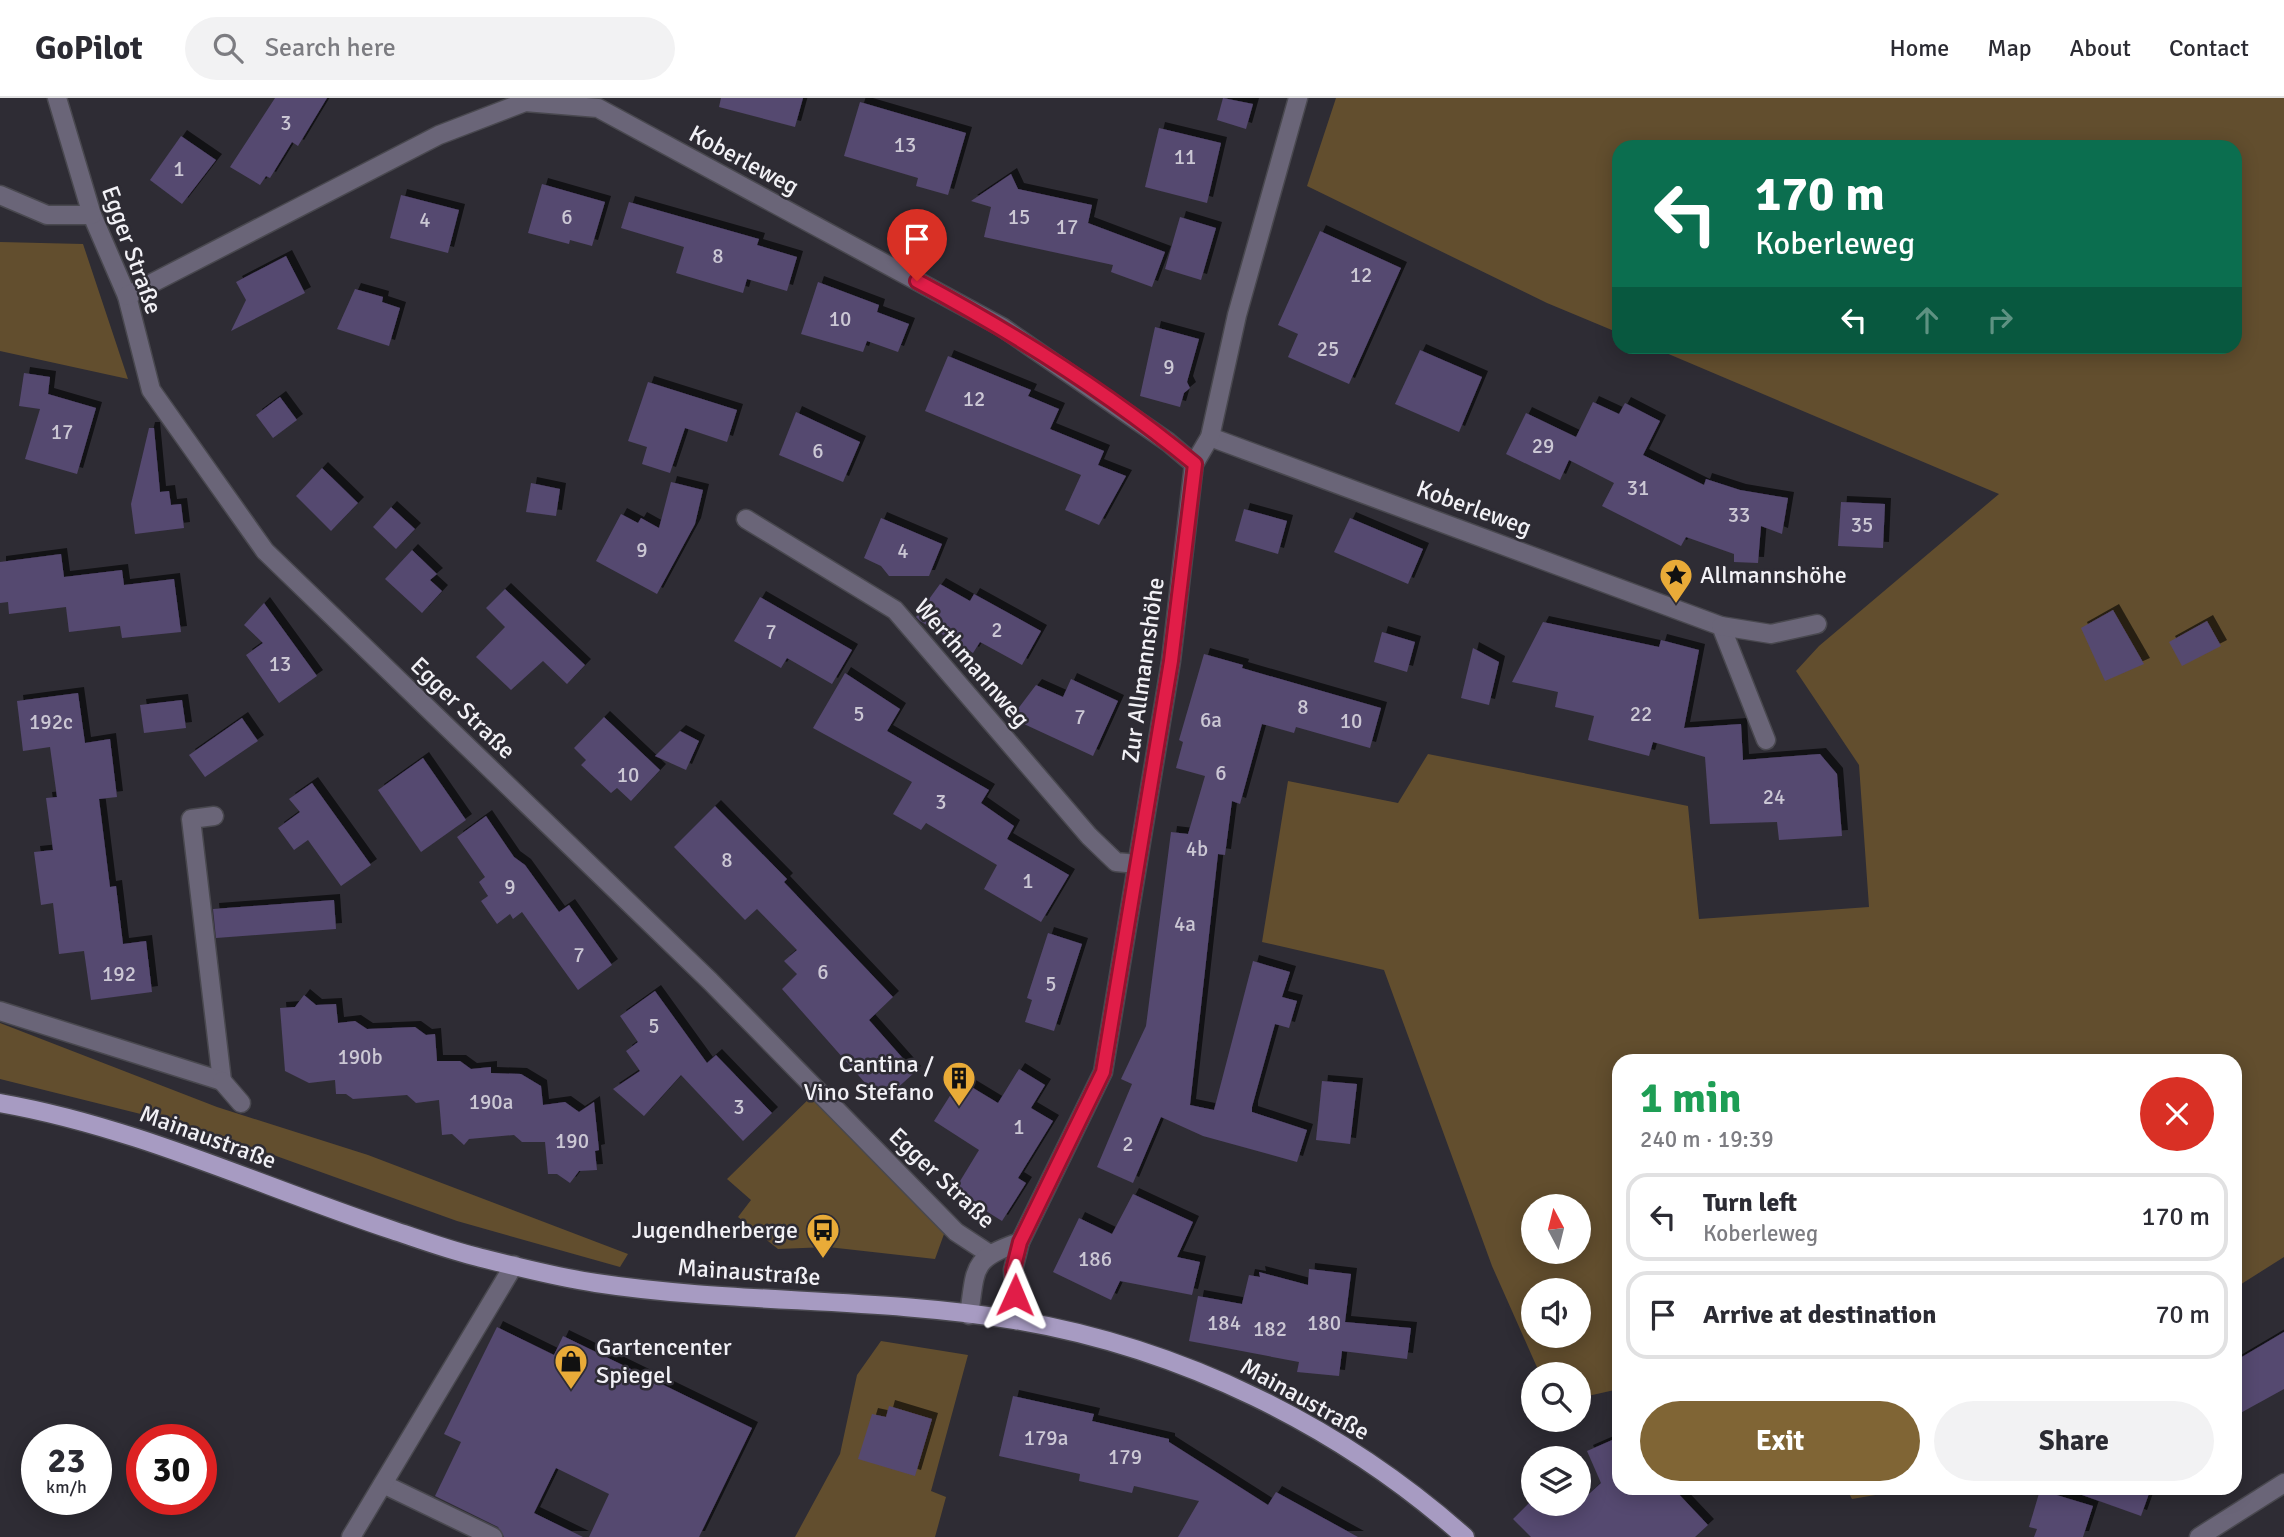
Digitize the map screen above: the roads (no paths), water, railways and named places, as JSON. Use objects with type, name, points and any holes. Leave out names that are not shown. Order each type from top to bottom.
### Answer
[{"type":"main road","name":"Mainaustraße","points":[[0,1103],[134,1136],[353,1217],[468,1255],[595,1283],[1016,1320],[1124,1346],[1220,1380],[1338,1441],[1431,1507],[1465,1537]]},
{"type":"street","name":"Egger Straße","points":[[57,98],[92,215],[127,296],[150,390],[265,551],[710,981],[956,1232],[988,1253]]},
{"type":"street","name":"Zur Allmannshöhe","points":[[1016,1320],[1013,1270],[1020,1242],[1103,1072],[1171,661],[1195,464],[1210,437],[1237,315],[1298,98]]},
{"type":"street","name":"Koberleweg","points":[[127,296],[439,135],[525,102],[598,108],[1002,327],[1168,442],[1195,464]]},
{"type":"street","points":[[0,195],[47,215],[92,215]]},
{"type":"street","name":"Koberleweg","points":[[1210,437],[1721,626],[1771,634],[1817,624]]},
{"type":"street","name":"Werthmannweg","points":[[746,519],[895,610],[1089,836],[1116,862],[1136,864]]},
{"type":"street","points":[[1721,626],[1766,740]]},
{"type":"street","points":[[214,816],[191,819],[222,1081]]},
{"type":"street","points":[[0,1011],[222,1081],[241,1103]]},
{"type":"street","points":[[969,1315],[975,1270],[988,1253],[1020,1242]]},
{"type":"street","points":[[351,1537],[514,1265]]},
{"type":"street","points":[[2199,1537],[2284,1483]]},
{"type":"street","points":[[383,1484],[493,1537]]},
{"type":"place","name":"Allmannshöhe","points":[[1676,605]]},
{"type":"place","name":"Cantina / Vino Stefano","points":[[959,1108]]},
{"type":"place","name":"Jugendherberge","points":[[823,1260]]},
{"type":"place","name":"Gartencenter Spiegel","points":[[571,1391]]}]
